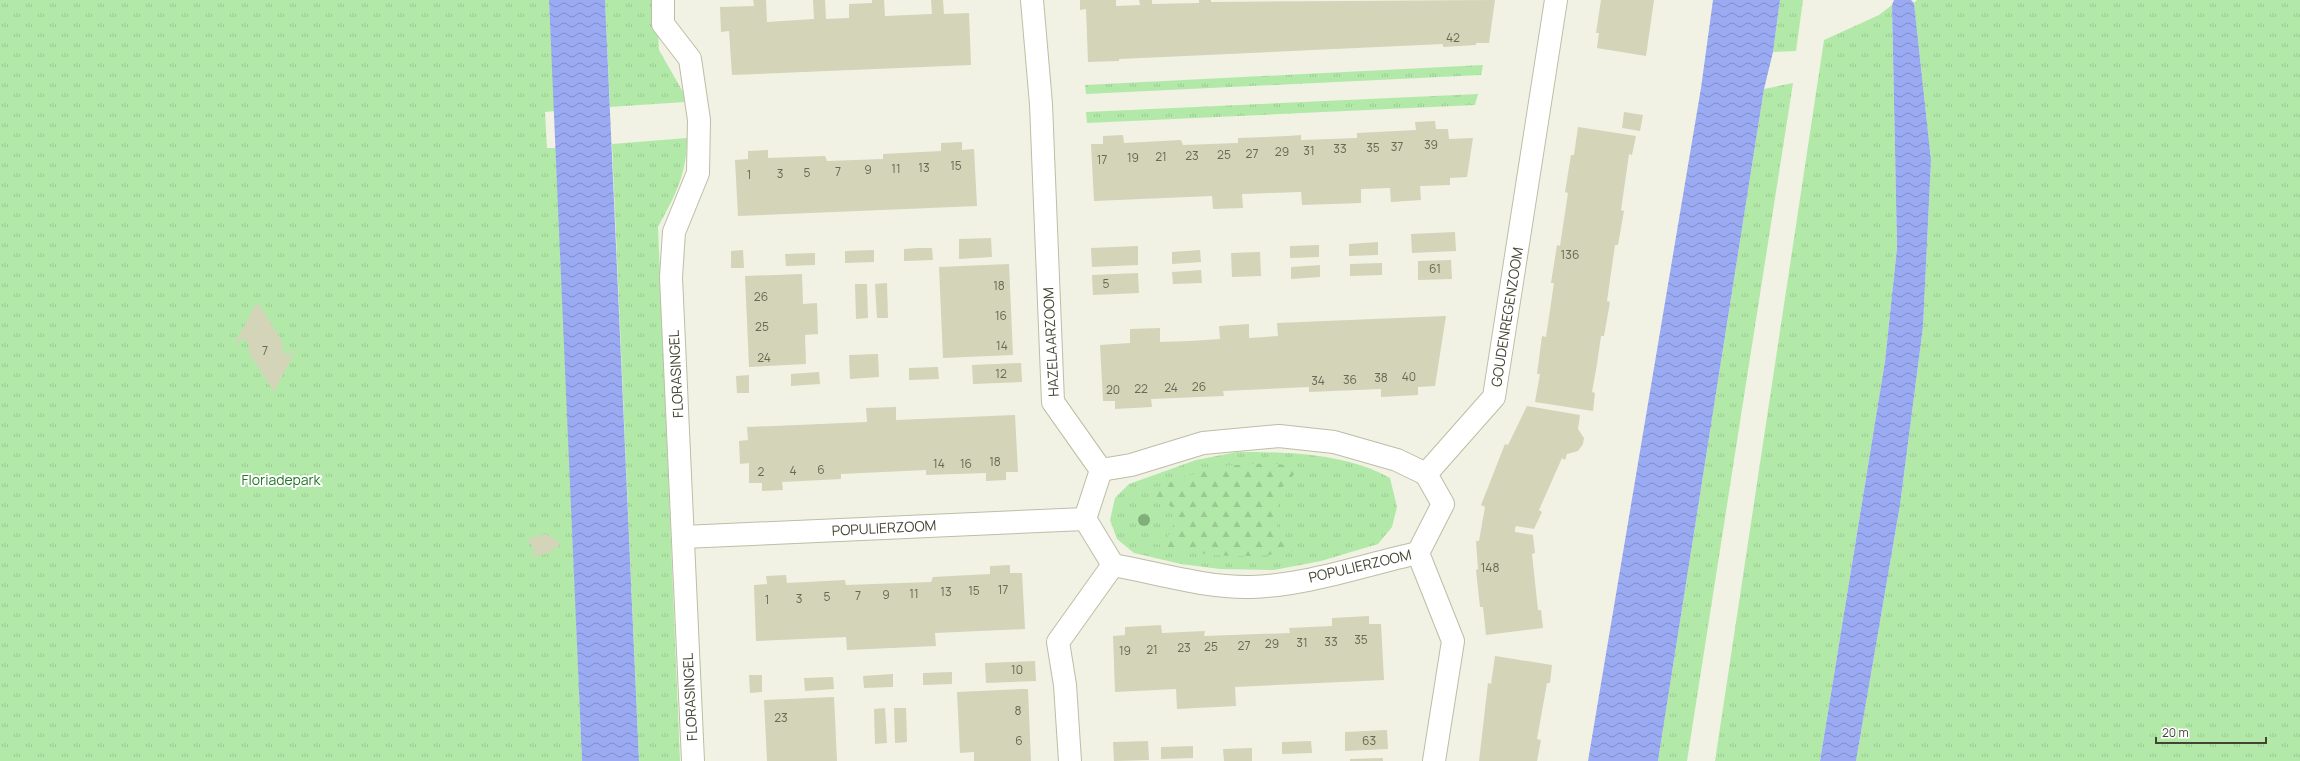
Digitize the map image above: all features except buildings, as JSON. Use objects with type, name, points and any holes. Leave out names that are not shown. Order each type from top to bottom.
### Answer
[{"type":"street","name":"FLORASINGEL","points":[[663,0],[663,24],[690,59],[699,120],[698,173],[674,232],[671,277],[693,761]]},
{"type":"street","name":"HAZELAARZOOM","points":[[1032,0],[1041,104],[1053,402],[1102,470]]},
{"type":"street","name":"GOUDENREGENZOOM","points":[[1426,474],[1494,397],[1556,0]]},
{"type":"street","points":[[1070,761],[1065,684],[1058,642],[1113,565],[1085,519],[1102,470],[1131,465],[1203,443],[1279,436],[1334,442],[1397,460],[1426,474],[1443,504],[1418,553],[1453,641],[1434,761]]},
{"type":"street","name":"POPULIERZOOM","points":[[683,537],[1085,519]]},
{"type":"street","name":"POPULIERZOOM","points":[[1113,565],[1189,581],[1251,587],[1328,577],[1418,553]]},
{"type":"green space","name":"Floriadepark","points":[[0,0],[549,0],[555,111],[545,112],[547,148],[557,148],[582,761],[0,761]]},
{"type":"green space","points":[[605,0],[656,0],[659,50],[683,92],[685,102],[610,107]]},
{"type":"green space","points":[[1780,0],[1803,0],[1796,51],[1773,52]]},
{"type":"green space","points":[[1917,0],[2300,0],[2300,761],[1856,761],[1900,505],[1923,327],[1931,160],[1914,3]]},
{"type":"green space","points":[[1892,5],[1897,248],[1885,361],[1820,761],[1715,761],[1824,40],[1879,15]]},
{"type":"green space","points":[[1483,65],[1481,75],[1086,94],[1085,85]]},
{"type":"green space","points":[[1793,83],[1687,761],[1658,761],[1764,89]]},
{"type":"green space","points":[[1478,94],[1475,105],[1087,123],[1086,112]]},
{"type":"green space","points":[[687,138],[685,163],[679,184],[675,195],[658,227],[680,761],[639,761],[612,144]]},
{"type":"green space","points":[[1237,452],[1296,454],[1335,459],[1354,463],[1390,478],[1397,507],[1392,527],[1378,544],[1321,561],[1274,570],[1220,569],[1181,564],[1134,553],[1117,539],[1110,520],[1115,498],[1129,484],[1196,460]]},
{"type":"green space","points":[[1267,463],[1301,467],[1279,491],[1277,528],[1297,551],[1260,556],[1225,556],[1171,548],[1153,543],[1167,538],[1172,529],[1174,514],[1168,504],[1162,499],[1146,492],[1183,477],[1224,466]]},
{"type":"water","points":[[549,0],[605,0],[639,761],[582,761]]},
{"type":"water","points":[[1713,0],[1780,0],[1773,52],[1764,89],[1658,761],[1588,761],[1701,88]]},
{"type":"water","points":[[1894,0],[1911,0],[1914,3],[1931,160],[1923,327],[1900,505],[1856,761],[1820,761],[1885,361],[1897,248],[1892,5]]}]
